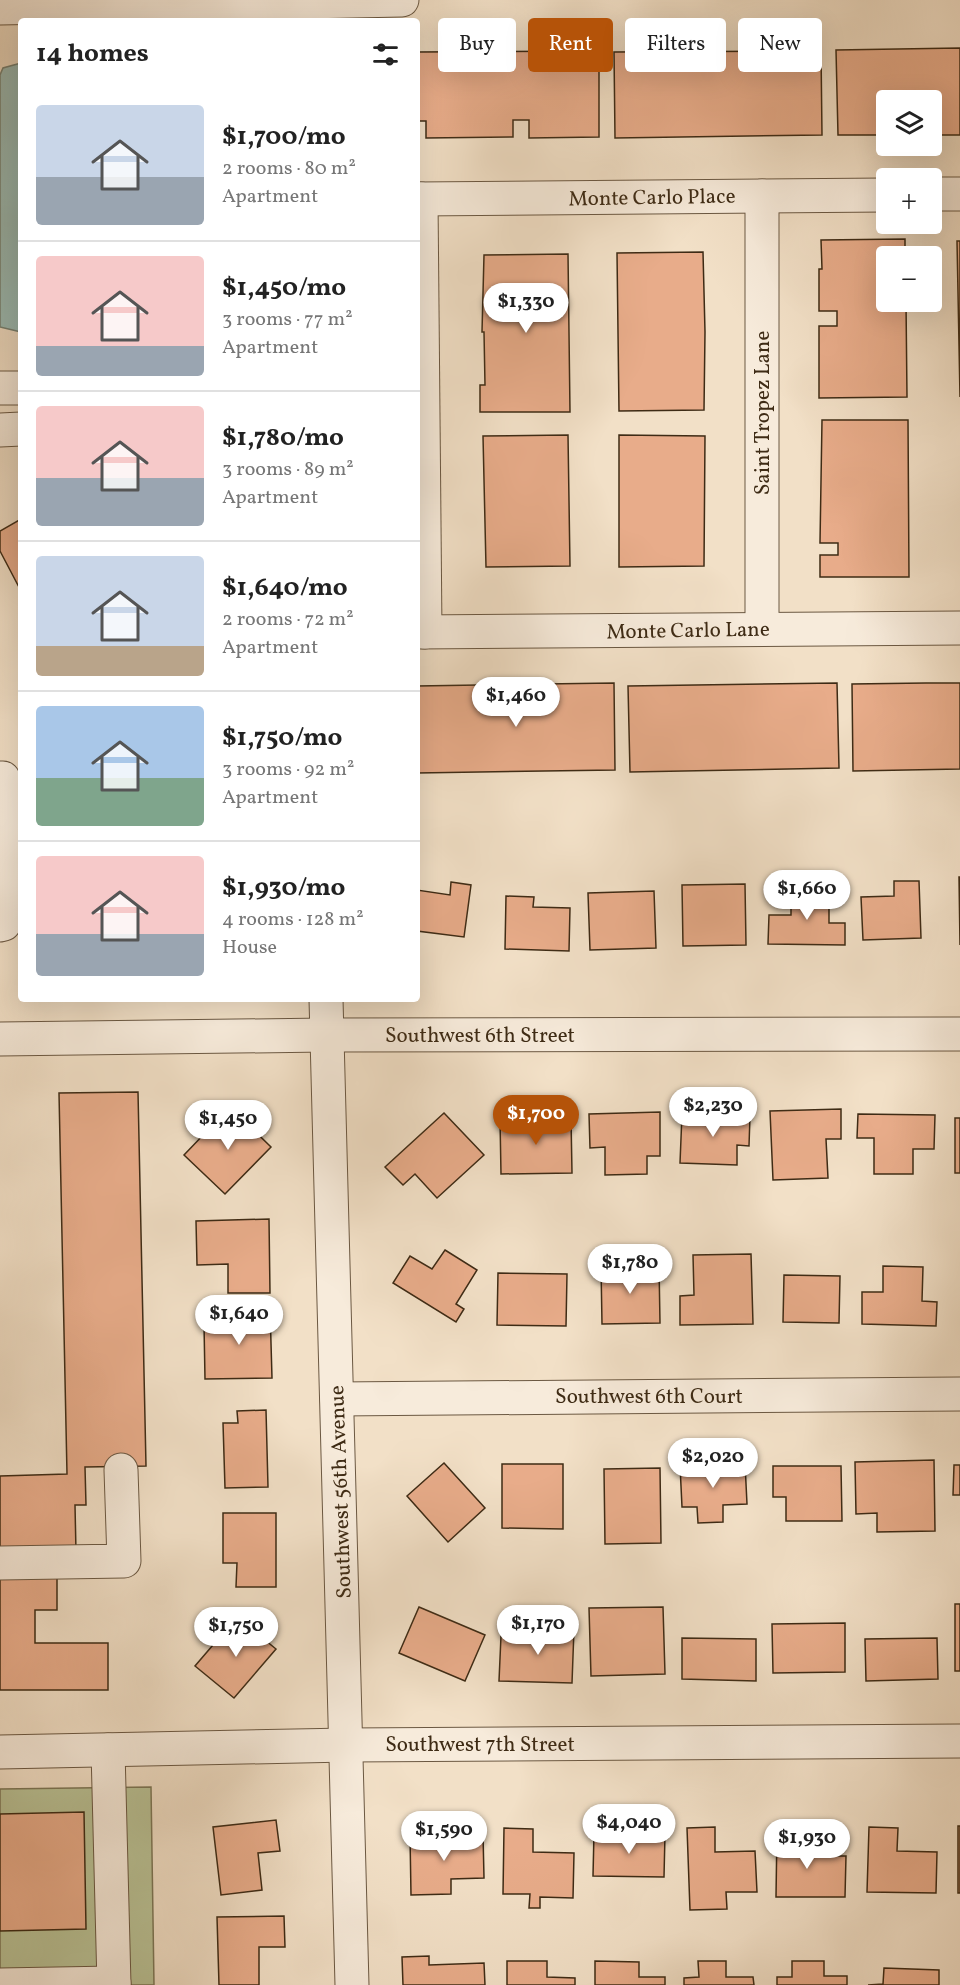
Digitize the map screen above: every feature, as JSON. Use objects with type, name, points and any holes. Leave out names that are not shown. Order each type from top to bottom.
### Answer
[{"type":"street","points":[[0,8],[204,2],[402,0]]},
{"type":"street","points":[[942,194],[960,194]]},
{"type":"street","name":"Monte Carlo Place","points":[[420,199],[876,195]]},
{"type":"street","name":"Saint Tropez Lane","points":[[762,196],[762,629]]},
{"type":"street","points":[[0,388],[18,388]]},
{"type":"street","points":[[420,416],[421,632]]},
{"type":"street","points":[[0,430],[18,429]]},
{"type":"street","name":"Monte Carlo Lane","points":[[421,632],[960,628]]},
{"type":"street","points":[[0,778],[3,778],[4,924],[0,925]]},
{"type":"street","name":"Southwest 56th Avenue","points":[[326,1002],[352,1985]]},
{"type":"street","name":"Southwest 6th Street","points":[[0,1039],[326,1035],[960,1034]]},
{"type":"street","name":"Southwest 6th Court","points":[[337,1399],[960,1394]]},
{"type":"street","points":[[0,1563],[124,1561],[121,1470]]},
{"type":"street","name":"Southwest 7th Street","points":[[0,1752],[346,1745],[960,1741]]},
{"type":"street","points":[[0,1985],[114,1984],[108,1750]]},
{"type":"green space","points":[[151,1787],[154,1985],[0,1985],[0,1789]]},
{"type":"water","points":[[18,64],[18,331],[0,327],[0,75],[3,68]]},
{"type":"building","points":[[960,48],[960,135],[942,135],[942,90],[876,90],[876,135],[838,135],[836,50]]},
{"type":"building","points":[[516,51],[528,51],[528,72],[599,72],[599,137],[529,138],[529,120],[513,120],[513,137],[426,138],[426,121],[420,121],[420,52],[438,52],[438,72],[516,72]]},
{"type":"building","points":[[726,51],[738,51],[738,72],[821,72],[822,135],[615,138],[614,52],[625,52],[625,72],[726,72]]},
{"type":"building","points":[[905,239],[905,246],[876,246],[876,312],[906,312],[907,397],[819,398],[819,326],[837,326],[837,311],[819,311],[819,269],[822,269],[821,240]]},
{"type":"building","points":[[957,241],[960,241],[960,397]]},
{"type":"building","points":[[703,252],[704,410],[619,411],[617,253]]},
{"type":"building","points":[[568,254],[570,412],[480,412],[480,385],[485,385],[484,332],[482,332],[484,255]]},
{"type":"building","points":[[822,420],[908,420],[909,577],[820,577],[820,555],[838,555],[838,543],[820,543]]},
{"type":"building","points":[[568,435],[570,566],[486,567],[483,436]]},
{"type":"building","points":[[619,435],[705,436],[704,566],[619,567]]},
{"type":"building","points":[[18,521],[18,585],[0,551],[0,531]]},
{"type":"building","points":[[614,683],[615,770],[420,773],[420,686]]},
{"type":"building","points":[[837,683],[839,768],[630,772],[628,686]]},
{"type":"building","points":[[960,683],[960,769],[853,771],[852,684]]},
{"type":"building","points":[[959,877],[960,877],[960,945]]},
{"type":"building","points":[[894,881],[919,881],[921,938],[863,940],[861,897],[894,896]]},
{"type":"building","points":[[451,882],[471,885],[464,937],[420,931],[420,890],[450,895]]},
{"type":"building","points":[[745,884],[746,945],[683,946],[682,885]]},
{"type":"building","points":[[791,887],[829,888],[829,923],[845,923],[845,945],[768,944],[769,915],[791,915]]},
{"type":"building","points":[[654,891],[656,948],[590,950],[588,893]]},
{"type":"building","points":[[506,896],[534,897],[533,907],[570,908],[569,951],[505,949]]},
{"type":"building","points":[[138,1092],[146,1466],[85,1467],[86,1505],[75,1505],[76,1552],[0,1554],[0,1476],[67,1474],[59,1093]]},
{"type":"building","points":[[230,1107],[271,1147],[225,1194],[184,1155]]},
{"type":"building","points":[[841,1109],[841,1139],[826,1139],[828,1178],[773,1180],[770,1111]]},
{"type":"building","points":[[660,1112],[660,1156],[647,1156],[647,1174],[605,1175],[605,1147],[590,1148],[589,1114]]},
{"type":"building","points":[[444,1113],[484,1155],[437,1198],[415,1174],[403,1185],[385,1167]]},
{"type":"building","points":[[682,1114],[750,1116],[749,1146],[737,1145],[737,1165],[680,1163]]},
{"type":"building","points":[[858,1114],[935,1115],[934,1149],[913,1149],[913,1174],[874,1174],[874,1138],[857,1138]]},
{"type":"building","points":[[571,1118],[572,1173],[501,1174],[500,1119]]},
{"type":"building","points":[[955,1118],[960,1118],[960,1173],[955,1173]]},
{"type":"building","points":[[269,1219],[270,1293],[228,1293],[228,1264],[197,1265],[196,1221]]},
{"type":"building","points":[[445,1250],[477,1270],[456,1304],[464,1309],[456,1322],[393,1283],[410,1256],[432,1269]]},
{"type":"building","points":[[751,1254],[753,1324],[680,1325],[680,1296],[694,1295],[693,1255]]},
{"type":"building","points":[[659,1265],[660,1323],[602,1324],[601,1266]]},
{"type":"building","points":[[883,1266],[923,1267],[922,1301],[937,1302],[936,1326],[862,1324],[862,1292],[883,1292]]},
{"type":"building","points":[[498,1273],[567,1274],[566,1326],[497,1325]]},
{"type":"building","points":[[784,1275],[840,1276],[839,1323],[783,1322]]},
{"type":"building","points":[[270,1308],[272,1378],[205,1379],[204,1324],[226,1324],[226,1309]]},
{"type":"building","points":[[266,1410],[268,1487],[225,1488],[223,1423],[238,1423],[237,1411]]},
{"type":"building","points":[[934,1460],[935,1531],[877,1532],[877,1513],[856,1514],[855,1462]]},
{"type":"building","points":[[444,1463],[485,1508],[448,1542],[407,1496]]},
{"type":"building","points":[[745,1463],[747,1504],[723,1505],[723,1522],[698,1523],[697,1507],[682,1507],[680,1465]]},
{"type":"building","points":[[502,1464],[563,1464],[563,1529],[502,1528]]},
{"type":"building","points":[[954,1465],[960,1465],[960,1495],[953,1495]]},
{"type":"building","points":[[773,1466],[841,1466],[842,1521],[786,1521],[786,1497],[773,1497]]},
{"type":"building","points":[[660,1468],[661,1543],[605,1544],[604,1469]]},
{"type":"building","points":[[223,1513],[276,1513],[276,1587],[236,1587],[237,1563],[223,1563]]},
{"type":"building","points":[[0,1575],[57,1575],[57,1610],[35,1610],[35,1643],[108,1643],[108,1690],[0,1690]]},
{"type":"building","points":[[955,1604],[960,1604],[960,1671],[955,1671]]},
{"type":"building","points":[[419,1607],[485,1635],[465,1681],[399,1653]]},
{"type":"building","points":[[663,1607],[665,1674],[591,1676],[589,1608]]},
{"type":"building","points":[[237,1617],[276,1649],[234,1698],[195,1666]]},
{"type":"building","points":[[845,1623],[845,1672],[773,1673],[772,1624]]},
{"type":"building","points":[[515,1628],[574,1629],[572,1683],[499,1681],[501,1636],[515,1636]]},
{"type":"building","points":[[682,1638],[756,1639],[756,1681],[682,1679]]},
{"type":"building","points":[[937,1638],[938,1679],[866,1681],[865,1639]]},
{"type":"building","points":[[84,1812],[86,1929],[0,1931],[0,1814]]},
{"type":"building","points":[[276,1820],[280,1851],[258,1853],[262,1890],[221,1895],[213,1827]]},
{"type":"building","points":[[958,1826],[960,1826],[960,1893],[958,1893]]},
{"type":"building","points":[[715,1827],[715,1852],[755,1851],[757,1892],[726,1892],[727,1909],[690,1910],[687,1828]]},
{"type":"building","points":[[869,1827],[898,1828],[897,1851],[937,1852],[936,1893],[867,1892]]},
{"type":"building","points":[[504,1828],[533,1829],[533,1852],[574,1853],[573,1898],[540,1897],[540,1908],[529,1908],[530,1894],[503,1894]]},
{"type":"building","points":[[777,1830],[805,1830],[805,1856],[846,1856],[845,1897],[776,1897]]},
{"type":"building","points":[[594,1833],[665,1834],[664,1877],[593,1876]]},
{"type":"building","points":[[483,1834],[484,1878],[451,1879],[451,1894],[411,1895],[410,1835]]},
{"type":"building","points":[[284,1916],[285,1947],[259,1947],[259,1985],[219,1985],[217,1917]]},
{"type":"building","points":[[429,1956],[429,1965],[484,1963],[485,1985],[403,1985],[402,1957]]},
{"type":"building","points":[[507,1961],[547,1961],[547,1977],[575,1978],[575,1985],[507,1985]]},
{"type":"building","points":[[595,1961],[639,1962],[639,1977],[665,1977],[665,1985],[595,1985]]},
{"type":"building","points":[[698,1961],[726,1961],[726,1977],[753,1977],[754,1985],[684,1985],[684,1978],[699,1977]]},
{"type":"building","points":[[792,1961],[824,1961],[824,1976],[847,1976],[847,1985],[777,1985],[777,1977],[792,1977]]},
{"type":"building","points":[[884,1968],[939,1970],[939,1985],[868,1985],[883,1984]]}]
